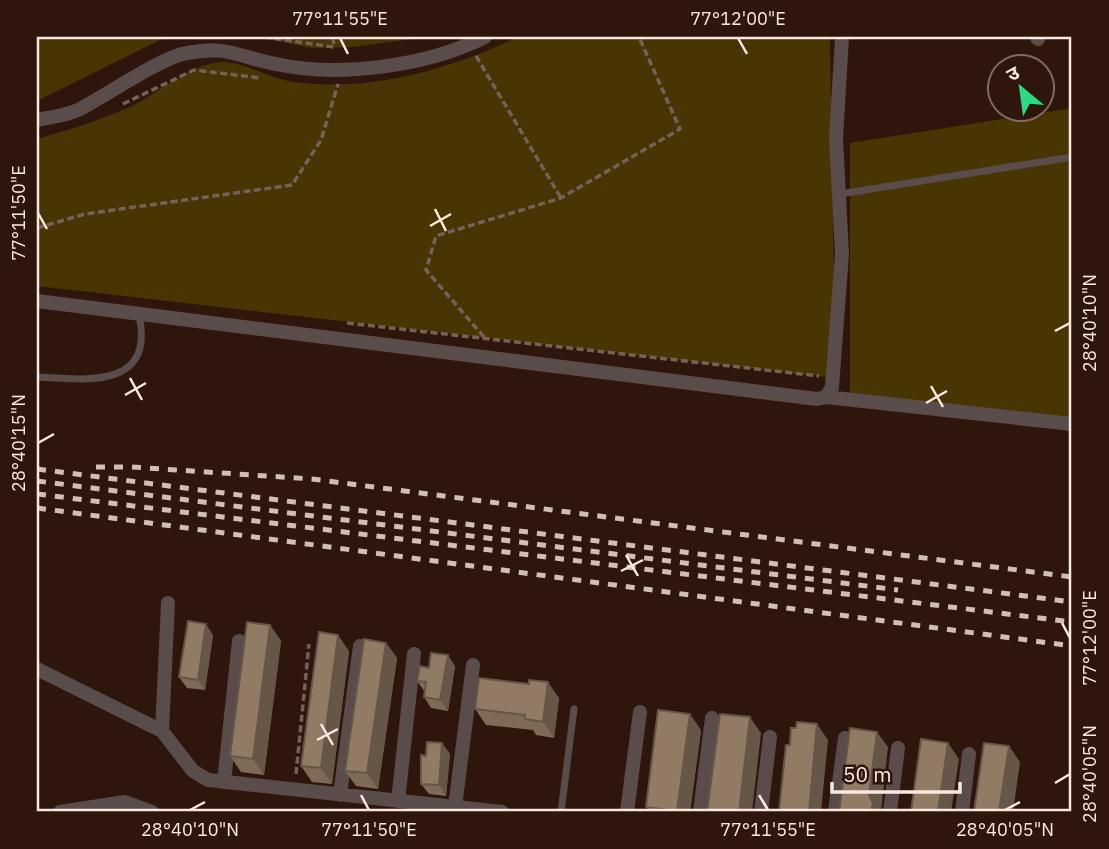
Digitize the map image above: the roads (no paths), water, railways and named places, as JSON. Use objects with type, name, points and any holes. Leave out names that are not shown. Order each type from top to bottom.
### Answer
[{"type":"street","points":[[37,120],[75,112],[184,53],[221,48],[275,64],[320,71],[379,67],[440,53],[485,37]]},
{"type":"street","points":[[826,397],[832,387],[842,254],[836,138],[842,37]]},
{"type":"street","points":[[37,301],[817,399],[826,397],[1072,424]]},
{"type":"street","points":[[163,731],[168,603]]},
{"type":"street","points":[[224,782],[239,641]]},
{"type":"street","points":[[340,795],[360,646]]},
{"type":"street","points":[[398,801],[414,654]]},
{"type":"street","points":[[455,807],[473,665]]},
{"type":"street","points":[[39,675],[163,731],[193,771],[208,780],[502,812]]},
{"type":"street","points":[[626,812],[640,712]]},
{"type":"street","points":[[700,812],[712,718]]},
{"type":"street","points":[[761,812],[770,737]]},
{"type":"street","points":[[835,812],[845,738]]},
{"type":"street","points":[[890,812],[898,748]]},
{"type":"street","points":[[962,812],[969,754]]},
{"type":"street","points":[[60,812],[125,802],[153,811]]},
{"type":"lane","points":[[839,194],[1072,157]]},
{"type":"lane","points":[[37,377],[86,380],[123,370],[142,349],[144,337],[139,314]]},
{"type":"lane","points":[[561,812],[575,709]]},
{"type":"railway","points":[[96,467],[312,479],[1072,577]]},
{"type":"railway","points":[[37,469],[1072,602]]},
{"type":"railway","points":[[37,481],[898,590]]},
{"type":"railway","points":[[37,494],[1072,622]]},
{"type":"railway","points":[[37,508],[1072,646]]}]
